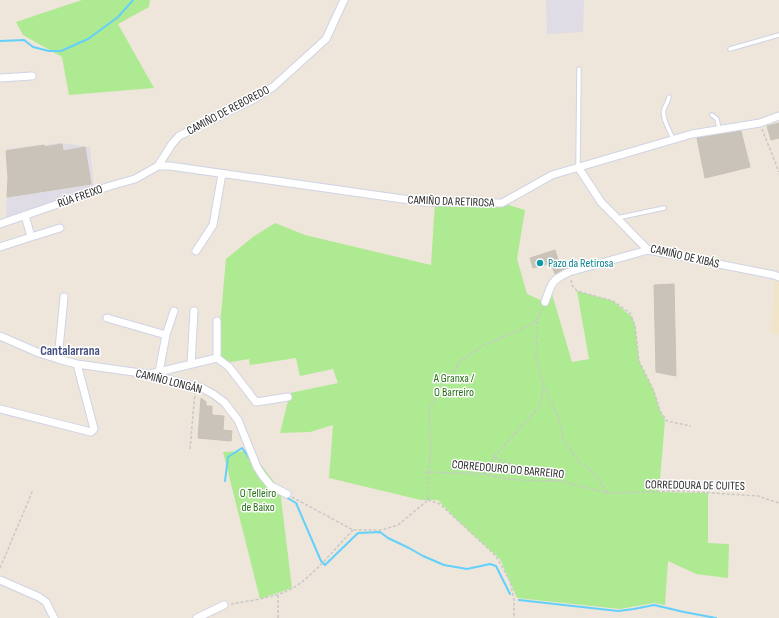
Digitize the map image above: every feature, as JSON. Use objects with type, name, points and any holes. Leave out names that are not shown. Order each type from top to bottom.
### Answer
[{"type":"street","name":"CAMIÑO DE REBOREDO","points":[[158,166],[179,136],[254,99],[273,87],[326,39],[344,0]]},
{"type":"street","points":[[0,78],[32,76]]},
{"type":"street","name":"CAMIÑO DA RETIROSA","points":[[158,166],[170,166],[424,202],[502,203],[552,175],[692,134],[760,123],[779,116]]},
{"type":"street","name":"RÚA FREIXO","points":[[0,224],[110,186],[135,179],[158,166]]},
{"type":"street","name":"CAMIÑO DE XIBÁS","points":[[578,167],[601,202],[648,250],[710,261],[779,277]]},
{"type":"street","points":[[196,251],[213,225],[222,174]]},
{"type":"street","points":[[25,215],[31,237]]},
{"type":"street","points":[[0,247],[60,228]]},
{"type":"street","points":[[545,302],[552,282],[569,272],[648,250]]},
{"type":"street","points":[[58,359],[64,296]]},
{"type":"street","points":[[159,372],[166,335],[174,311]]},
{"type":"street","points":[[190,364],[194,311]]},
{"type":"street","points":[[107,318],[166,335]]},
{"type":"street","points":[[217,320],[217,358]]},
{"type":"street","name":"CAMIÑO LONGÁN","points":[[0,336],[39,353],[58,359],[77,364],[148,374],[196,386],[213,394],[224,402],[238,420],[257,467],[270,486],[287,494]]},
{"type":"street","points":[[148,374],[217,358],[229,367],[256,402],[288,397]]},
{"type":"street","points":[[0,409],[91,432],[94,429],[77,364]]},
{"type":"street","points":[[0,580],[39,597],[46,602],[54,618]]},
{"type":"street","points":[[197,618],[224,605]]},
{"type":"lane","points":[[730,49],[779,35]]},
{"type":"lane","points":[[578,167],[579,69]]},
{"type":"lane","points":[[669,97],[663,110],[666,123],[673,139]]},
{"type":"lane","points":[[712,116],[716,119],[719,129]]},
{"type":"lane","points":[[616,218],[664,208]]},
{"type":"path","points":[[760,123],[779,172]]},
{"type":"path","points":[[569,272],[572,285],[577,291],[613,301],[630,313],[635,325],[639,361],[654,391],[660,411],[667,421],[691,426]]},
{"type":"path","points":[[545,302],[537,320],[536,359],[544,387],[557,414],[564,440],[578,461],[591,470],[608,494]]},
{"type":"path","points":[[428,500],[428,472],[431,452],[429,409],[439,392],[461,361],[482,346],[524,328],[537,320]]},
{"type":"path","points":[[190,449],[196,386]]},
{"type":"path","points":[[484,474],[494,457],[539,407],[544,387]]},
{"type":"path","points":[[494,457],[526,471],[560,481]]},
{"type":"path","name":"CORREDOURO DO BARREIRO","points":[[428,472],[484,474],[519,480],[560,481],[608,494]]},
{"type":"path","points":[[0,568],[33,490]]},
{"type":"path","name":"CORREDOURA DE CUITES","points":[[608,494],[681,491],[751,495],[779,503]]},
{"type":"path","points":[[287,494],[352,530],[382,530],[398,525],[428,500]]},
{"type":"path","points":[[428,500],[440,504],[496,556],[510,581],[514,600],[514,618]]},
{"type":"path","points":[[224,605],[283,593],[303,580],[322,563],[352,530]]},
{"type":"path","points":[[278,594],[278,618]]},
{"type":"shaded area","points":[[546,0],[584,0],[583,32],[547,34]]},
{"type":"shaded area","points":[[61,143],[90,147],[94,187],[81,194],[6,218],[8,178],[6,149]]},
{"type":"shaded area","points":[[775,280],[779,282],[779,334],[770,332]]},
{"type":"green space","points":[[82,0],[150,0],[149,7],[118,24],[154,88],[69,95],[62,57],[23,35],[16,22]]},
{"type":"green space","name":"A Granxa / O Barreiro","points":[[435,202],[502,203],[525,210],[517,259],[527,294],[545,302],[552,294],[572,362],[589,359],[577,291],[613,301],[632,317],[635,325],[639,361],[654,391],[660,411],[665,420],[659,492],[708,493],[708,543],[729,544],[728,578],[696,574],[668,561],[665,605],[654,603],[620,609],[517,598],[500,559],[456,519],[438,500],[421,500],[329,478],[333,425],[310,432],[280,433],[290,393],[338,383],[333,369],[300,376],[296,358],[250,365],[249,359],[231,362],[217,358],[226,259],[253,237],[275,223],[305,235],[431,265]]},
{"type":"green space","name":"O Telleiro de Baixo","points":[[251,451],[280,490],[292,588],[260,599],[223,452]]},
{"type":"building","points":[[779,123],[779,138],[771,140],[767,126]]},
{"type":"building","points":[[741,131],[750,167],[705,178],[697,138]]},
{"type":"building","points":[[62,144],[63,151],[85,147],[91,184],[7,197],[8,178],[6,151],[44,145],[44,147]]},
{"type":"building","name":"Pazo da Retirosa","points":[[555,250],[559,262],[561,261],[562,266],[566,265],[566,268],[555,274],[551,263],[533,268],[530,258]]},
{"type":"building","points":[[674,284],[676,376],[656,372],[654,285]]},
{"type":"building","points":[[201,398],[206,402],[206,406],[212,406],[212,415],[224,416],[223,430],[232,431],[231,441],[198,438]]},
{"type":"waterway","points":[[0,41],[24,40],[33,47],[49,51],[61,51],[88,39],[118,17],[133,0]]},
{"type":"waterway","points":[[225,481],[228,457],[242,448],[250,459]]},
{"type":"waterway","points":[[284,496],[296,503],[321,561],[325,565],[358,533],[380,532],[388,538],[444,565],[467,569],[490,564],[496,566],[510,594]]},
{"type":"waterway","points":[[519,600],[618,611],[654,605],[716,618]]},
{"type":"place","name":"Pazo da Retirosa","points":[[540,263]]},
{"type":"district","name":"Cantalarrana","points":[[70,350]]}]
